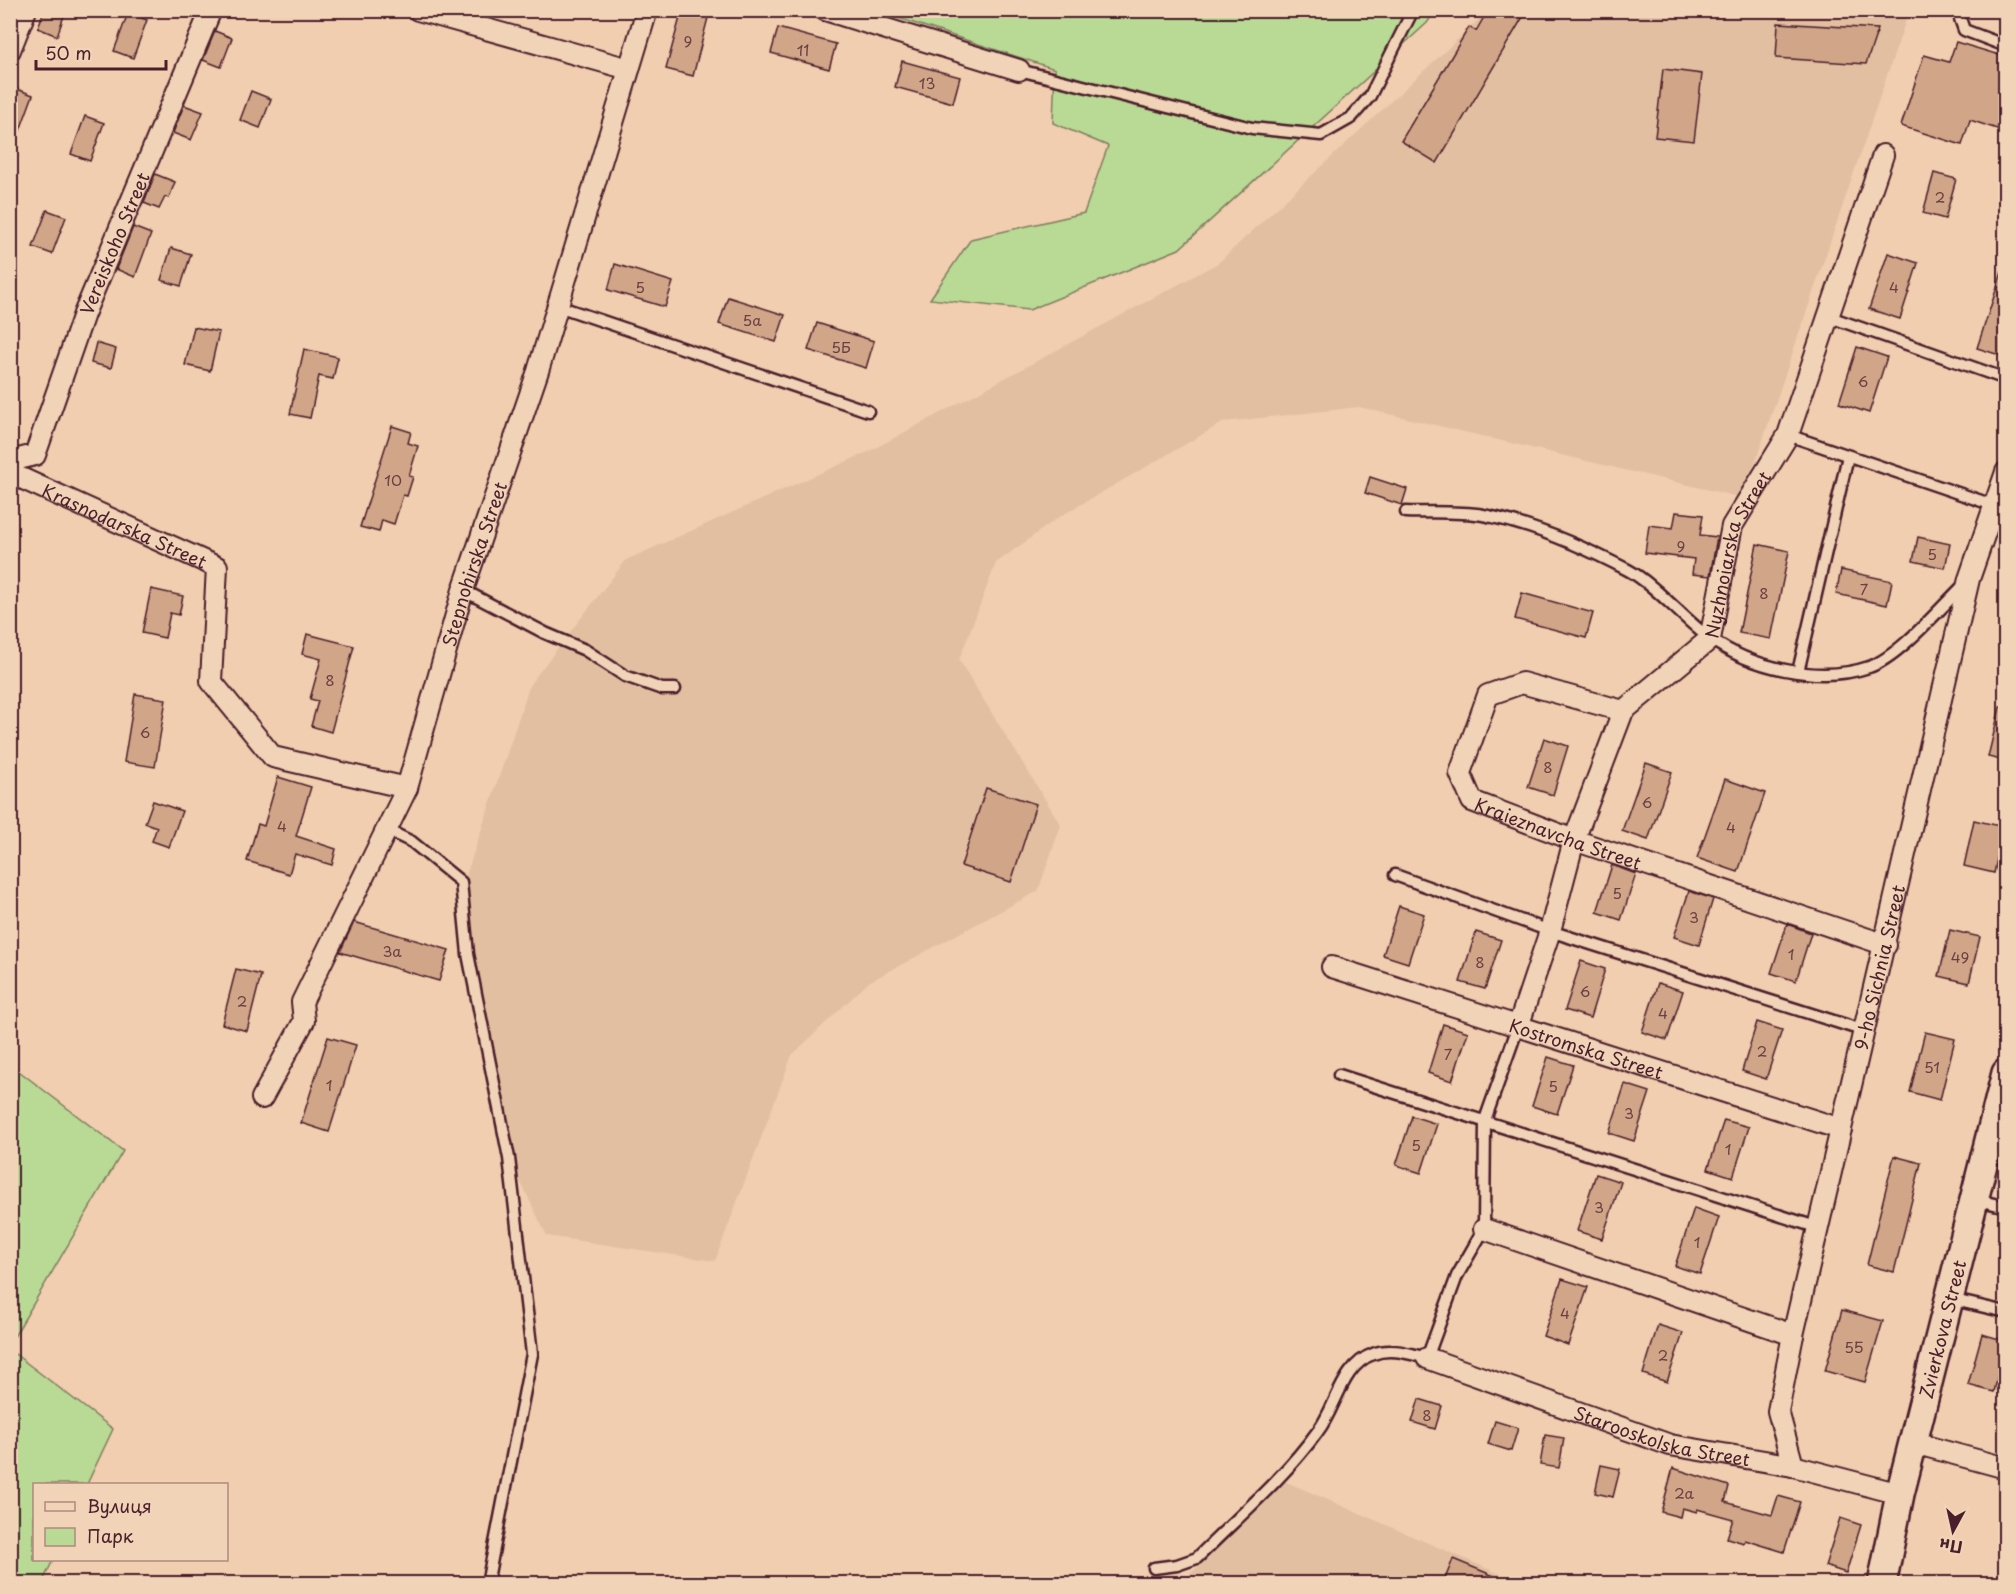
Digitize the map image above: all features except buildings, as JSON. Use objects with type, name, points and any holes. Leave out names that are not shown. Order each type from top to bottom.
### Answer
[{"type":"street","points":[[10,50],[26,10]]},
{"type":"street","name":"Vereiskoho Street","points":[[10,461],[35,455],[84,314],[211,10]]},
{"type":"street","points":[[418,10],[629,69]]},
{"type":"street","name":"Stepnohirska Street","points":[[262,1098],[304,1021],[302,1002],[407,788],[463,590],[538,371],[647,10]]},
{"type":"street","points":[[825,10],[1018,70]]},
{"type":"street","name":"Nyzhnoiarska Street","points":[[1518,1027],[1550,931],[1574,840],[1623,711],[1710,639],[1732,526],[1788,435],[1883,155]]},
{"type":"street","name":"9-ho Sichnia Street","points":[[1793,1466],[1778,1411],[1793,1335],[1886,945],[1969,579],[1996,530],[1996,506],[2006,472]]},
{"type":"street","name":"Krasnodarska Street","points":[[10,473],[217,567],[211,681],[273,757],[407,788]]},
{"type":"street","name":"Kraieznavcha Street","points":[[1623,711],[1522,683],[1488,695],[1460,773],[1472,801],[1574,840],[1886,945]]},
{"type":"street","name":"Kostromska Street","points":[[1332,967],[1841,1129]]},
{"type":"street","name":"Zvierkova Street","points":[[1882,1584],[1900,1494],[1974,1199],[2004,1090]]},
{"type":"street","points":[[1484,1229],[1793,1335]]},
{"type":"street","name":"Starooskolska Street","points":[[1427,1358],[1670,1445],[1793,1466],[1900,1494]]},
{"type":"street","points":[[1914,1443],[2006,1468]]},
{"type":"lane","points":[[1018,70],[1252,128],[1321,135],[1351,118],[1370,96],[1413,10]]},
{"type":"lane","points":[[1958,10],[1964,30],[2006,46]]},
{"type":"lane","points":[[558,306],[868,411]]},
{"type":"lane","points":[[1827,316],[2006,379]]},
{"type":"lane","points":[[1788,435],[1996,506]]},
{"type":"lane","points":[[1798,672],[1848,456]]},
{"type":"lane","points":[[1406,512],[1483,515],[1547,534],[1630,571],[1710,639],[1748,660],[1798,672],[1834,673],[1870,667],[1905,644],[1969,579]]},
{"type":"lane","points":[[463,590],[545,633],[585,650],[625,676],[662,689],[675,689]]},
{"type":"lane","points":[[385,829],[412,842],[461,882],[468,954],[509,1158],[531,1354],[487,1584]]},
{"type":"lane","points":[[1395,875],[1550,931],[1864,1031]]},
{"type":"lane","points":[[1154,1568],[1178,1565],[1197,1558],[1285,1471],[1320,1430],[1353,1368],[1372,1354],[1393,1351],[1427,1358],[1458,1276],[1484,1229],[1485,1120],[1518,1027]]},
{"type":"lane","points":[[1339,1075],[1819,1227]]},
{"type":"lane","points":[[1974,1199],[2006,1207]]},
{"type":"lane","points":[[1950,1299],[2006,1312]]},
{"type":"shaded area","points":[[1488,11],[1909,11],[1743,498],[1359,407],[1224,422],[1059,517],[996,563],[959,660],[1061,825],[1038,891],[869,982],[792,1055],[715,1261],[547,1236],[509,1158],[460,894],[530,684],[626,560],[870,451],[1218,263]]},
{"type":"shaded area","points":[[1284,1481],[1521,1583],[1163,1584],[1185,1579]]},
{"type":"green space","points":[[877,11],[1435,11],[1427,23],[1179,249],[1029,310],[930,299],[971,239],[1084,213],[1108,146],[1053,123],[1055,69]]},
{"type":"green space","points":[[11,1065],[123,1151],[11,1342]]},
{"type":"green space","points":[[11,1351],[113,1429],[87,1483],[33,1483],[33,1561],[53,1561],[42,1583],[11,1583]]}]
